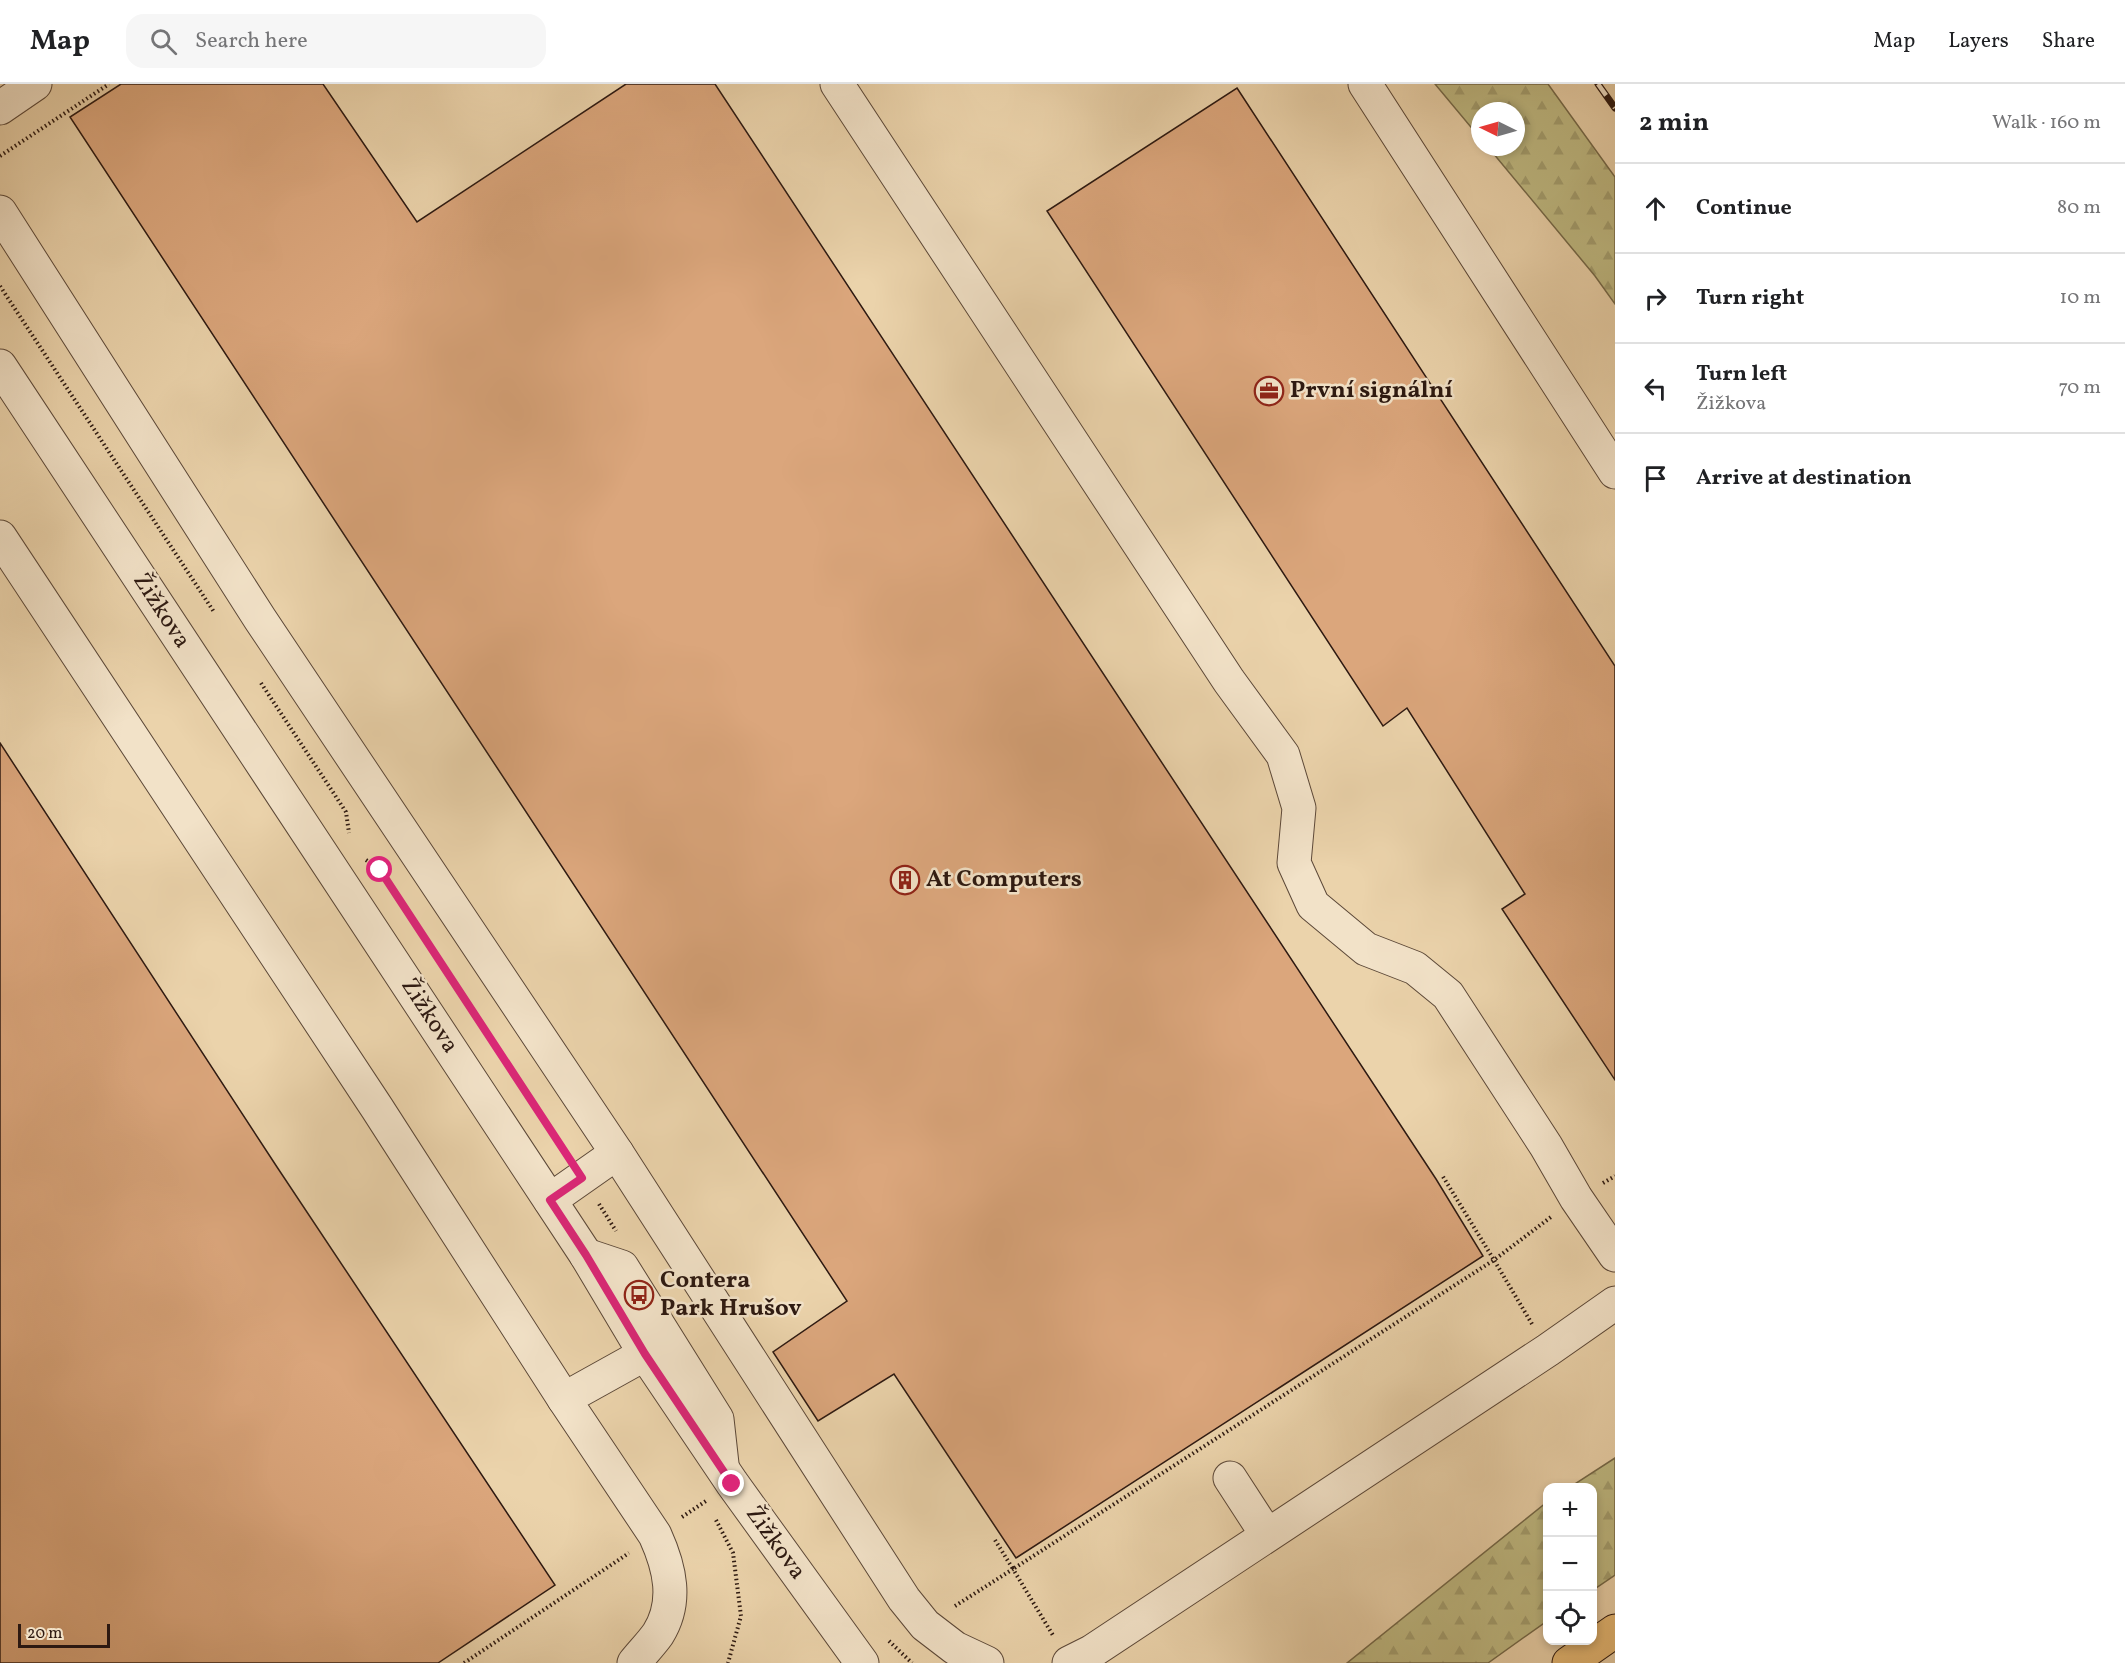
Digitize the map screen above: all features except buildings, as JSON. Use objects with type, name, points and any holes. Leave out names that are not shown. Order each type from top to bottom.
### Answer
[{"type":"main road","points":[[1569,1663],[1615,1630]]},
{"type":"street","points":[[0,108],[35,84]]},
{"type":"street","points":[[837,84],[1229,681],[1283,755],[1299,808],[1294,863],[1313,905],[1366,949],[1415,968],[1448,995],[1546,1146],[1576,1198],[1615,1255]]},
{"type":"street","points":[[1365,84],[1615,472]]},
{"type":"street","points":[[0,212],[267,629],[617,1153],[904,1599],[925,1625],[955,1648],[987,1663]]},
{"type":"street","name":"Žižkova","points":[[0,366],[586,1255],[645,1354],[722,1469],[862,1663]]},
{"type":"street","points":[[0,537],[377,1108],[564,1399],[656,1535],[669,1572],[671,1590],[669,1609],[658,1634],[634,1663]]},
{"type":"street","points":[[550,1200],[617,1153]]},
{"type":"street","points":[[586,1255],[622,1267],[717,1419],[722,1469]]},
{"type":"street","points":[[1064,1654],[1091,1652],[1548,1350],[1615,1303]]},
{"type":"street","points":[[564,1399],[645,1354]]},
{"type":"street","points":[[1230,1478],[1267,1535]]},
{"type":"path","points":[[0,156],[109,84]]},
{"type":"path","points":[[0,286],[215,614]]},
{"type":"path","points":[[254,673],[346,812],[348,830],[354,840]]},
{"type":"path","points":[[360,850],[367,860],[380,870],[621,1238]]},
{"type":"path","points":[[1442,1175],[1548,1350]]},
{"type":"path","points":[[894,1646],[1494,1260]]},
{"type":"path","points":[[464,1663],[707,1501]]},
{"type":"path","points":[[712,1511],[733,1553],[741,1616],[728,1663]]},
{"type":"path","points":[[995,1540],[1064,1654]]},
{"type":"path","points":[[904,1657],[912,1663]]},
{"type":"green space","points":[[1435,84],[1548,84],[1615,177],[1615,304],[1595,276],[1495,156],[1525,156],[1525,102],[1471,102],[1471,127]]},
{"type":"green space","points":[[1615,1458],[1615,1575],[1597,1587],[1597,1483],[1576,1483]]},
{"type":"green space","points":[[1543,1505],[1543,1624],[1488,1663],[1347,1663]]},
{"type":"railway","points":[[1598,84],[1615,108]]},
{"type":"place","name":"První signální","points":[[1269,391]]},
{"type":"place","name":"At Computers","points":[[905,880]]},
{"type":"place","name":"Contera Park Hrušov","points":[[639,1295]]},
{"type":"route","points":[[380,870],[582,1178],[550,1200],[645,1354],[732,1484]]}]
